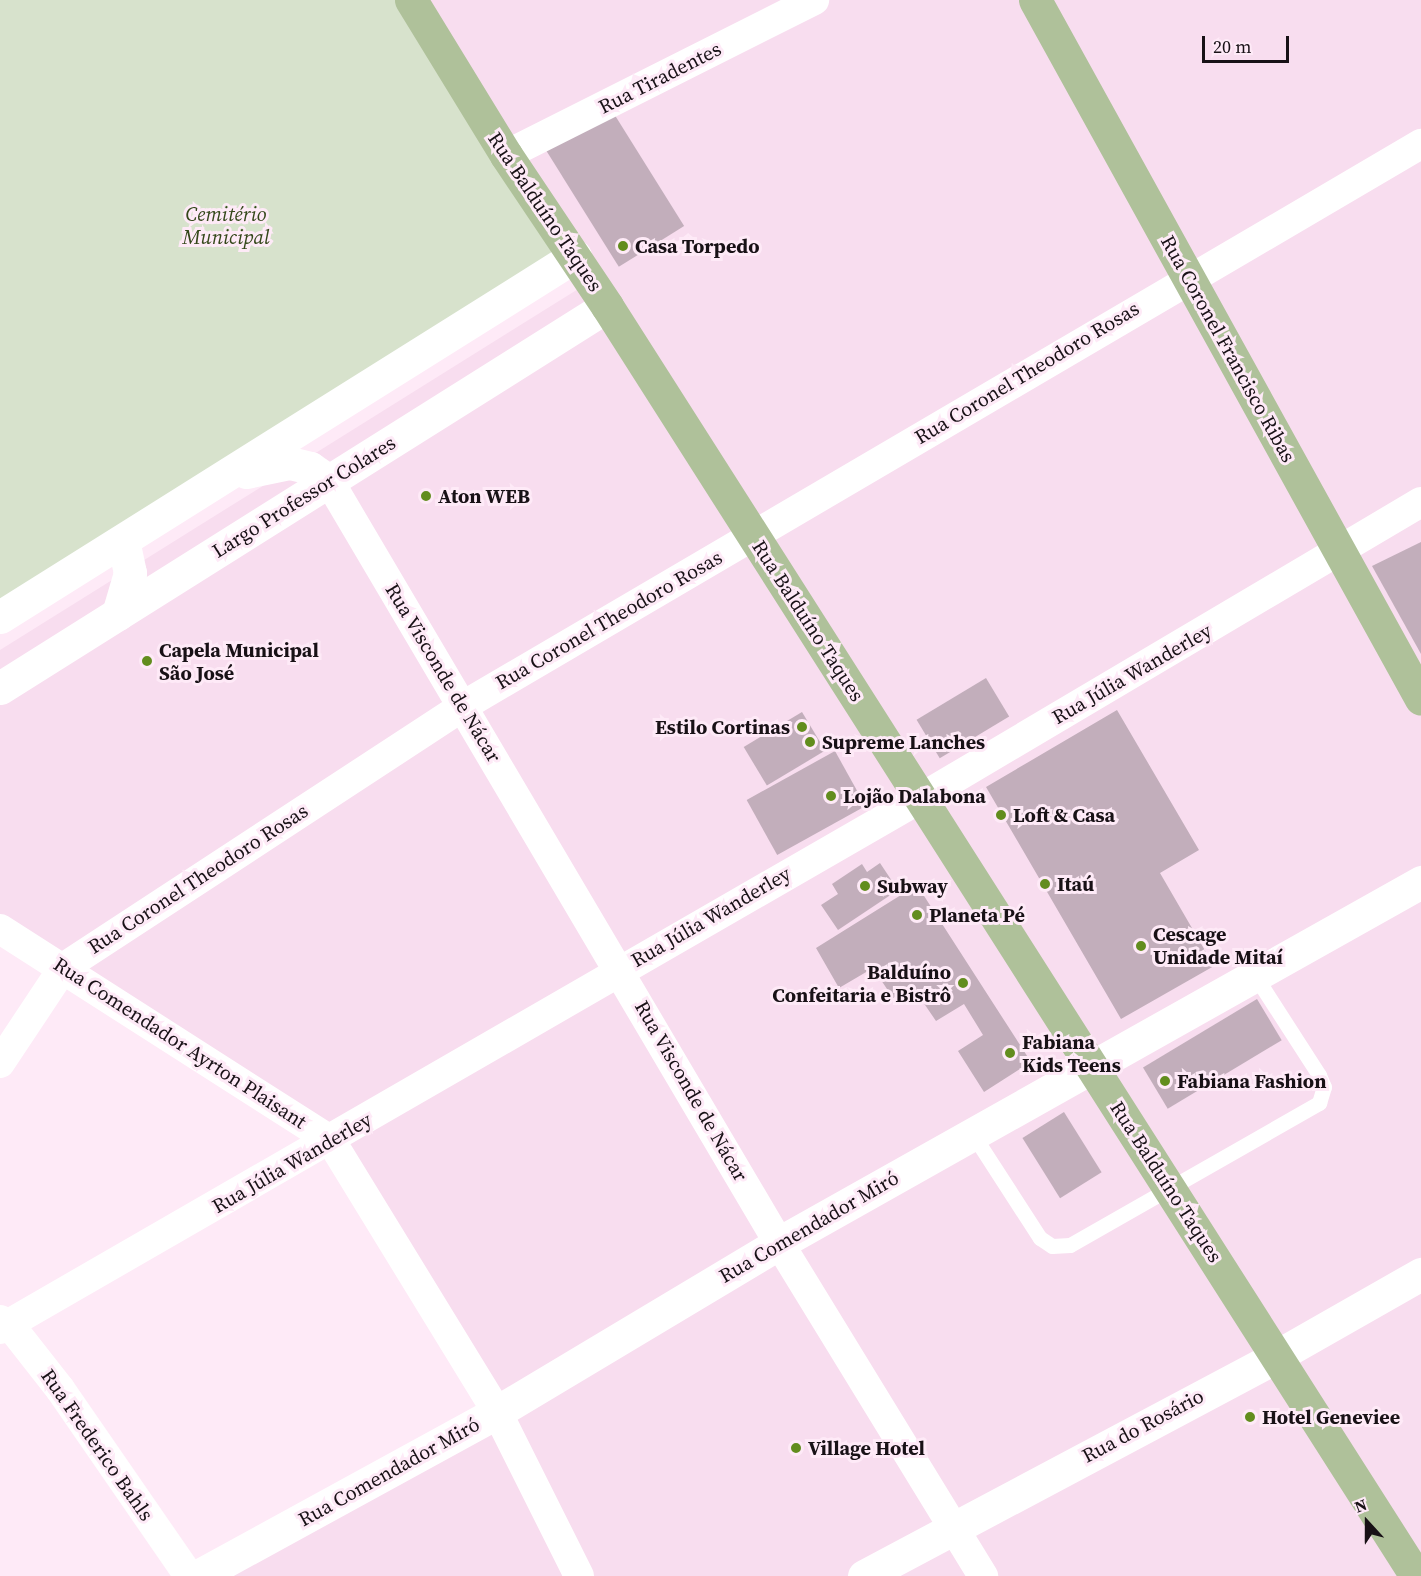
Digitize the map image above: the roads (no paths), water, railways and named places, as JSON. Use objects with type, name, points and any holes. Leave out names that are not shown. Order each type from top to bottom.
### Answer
[{"type":"main road","name":"Rua Balduíno Taques","points":[[411,0],[506,155],[575,256],[1416,1576]]},
{"type":"main road","name":"Rua Coronel Francisco Ribas","points":[[1035,0],[1421,699]]},
{"type":"main road","points":[[0,617],[575,256]]},
{"type":"main road","name":"Largo Professor Colares","points":[[0,688],[607,306]]},
{"type":"main road","points":[[218,482],[259,468],[290,463],[310,468],[329,482]]},
{"type":"main road","points":[[118,614],[130,573],[123,541]]},
{"type":"main road","name":"Rua Comendador Miró","points":[[198,1576],[497,1413],[779,1243],[1091,1065],[1421,882]]},
{"type":"main road","name":"Rua do Rosário","points":[[864,1576],[953,1526],[1276,1356],[1421,1274]]},
{"type":"street","name":"Rua Tiradentes","points":[[506,155],[814,0]]},
{"type":"street","name":"Rua Coronel Theodoro Rosas","points":[[0,1063],[63,968],[463,706],[754,536],[1188,277],[1421,144]]},
{"type":"street","name":"Rua Visconde de Nácar","points":[[329,482],[620,969],[779,1243],[983,1576]]},
{"type":"street","name":"Rua Júlia Wanderley","points":[[3,1324],[332,1141],[620,969],[921,798],[1421,502]]},
{"type":"street","name":"Rua Comendador Ayrton Plaisant","points":[[0,929],[332,1141],[497,1413],[579,1576]]},
{"type":"street","name":"Rua Frederico Bahls","points":[[3,1324],[60,1389],[189,1576]]},
{"type":"lane","points":[[972,1133],[1040,1238],[1052,1246],[1070,1245],[1168,1186],[1319,1103],[1324,1087],[1319,1074],[1254,974]]},
{"type":"place","name":"Casa Torpedo","points":[[623,246]]},
{"type":"place","name":"Aton WEB","points":[[426,496]]},
{"type":"place","name":"Capela Municipal São José","points":[[147,661]]},
{"type":"place","name":"Estilo Cortinas","points":[[802,727]]},
{"type":"place","name":"Supreme Lanches","points":[[810,742]]},
{"type":"place","name":"Lojão Dalabona","points":[[831,796]]},
{"type":"place","name":"Loft & Casa","points":[[1001,815]]},
{"type":"place","name":"Itaú","points":[[1045,884]]},
{"type":"place","name":"Subway","points":[[865,886]]},
{"type":"place","name":"Planeta Pé","points":[[917,915]]},
{"type":"place","name":"Cescage Unidade Mitaí","points":[[1141,946]]},
{"type":"place","name":"Balduíno Confeitaria e Bistrô","points":[[963,983]]},
{"type":"place","name":"Fabiana Kids Teens","points":[[1010,1053]]},
{"type":"place","name":"Fabiana Fashion","points":[[1165,1081]]},
{"type":"place","name":"Hotel Geneviee","points":[[1250,1417]]},
{"type":"place","name":"Village Hotel","points":[[796,1448]]},
{"type":"park label","name":"Cemitério Municipal","points":[[226,226]]}]
